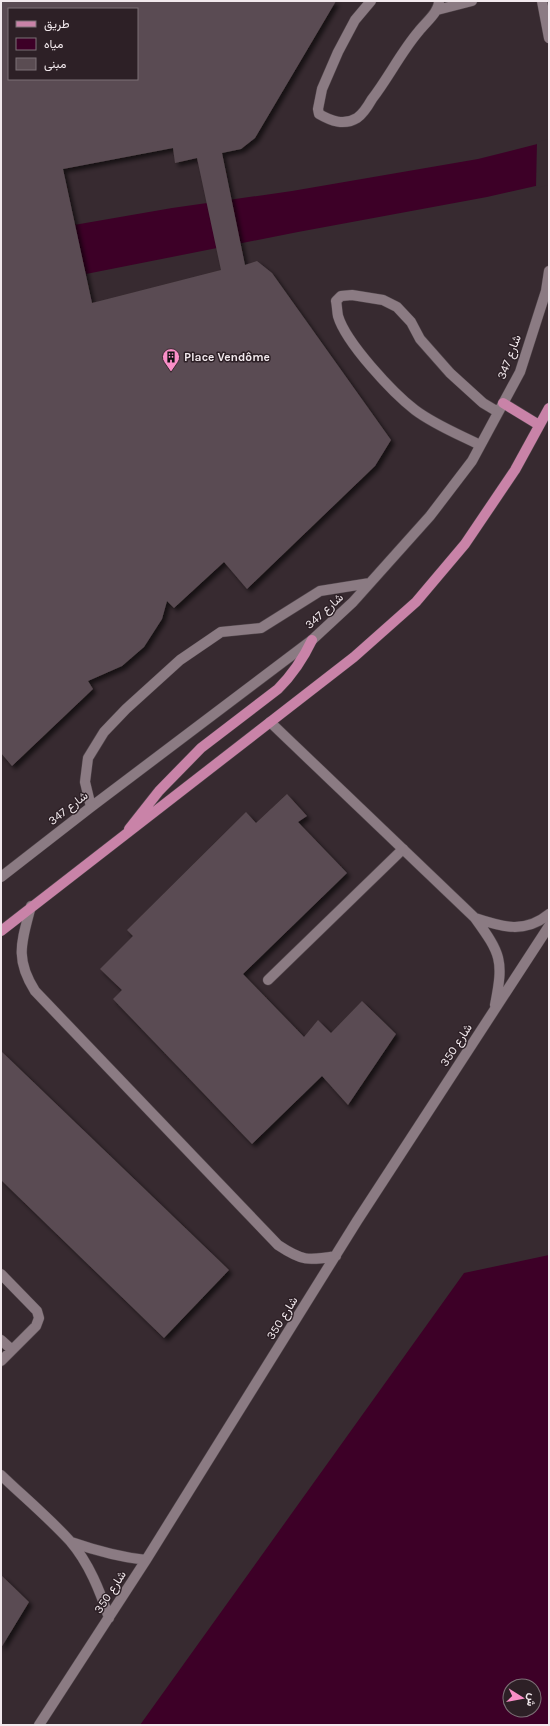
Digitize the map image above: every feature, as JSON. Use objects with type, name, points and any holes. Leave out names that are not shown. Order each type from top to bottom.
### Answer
[{"type":"main road","points":[[501,407],[539,425]]},
{"type":"main road","points":[[1,931],[31,906],[122,838],[354,656],[416,602],[465,544],[515,470],[549,408]]},
{"type":"main road","points":[[122,838],[159,790],[184,763],[201,748],[278,689],[306,653],[312,640]]},
{"type":"street","points":[[371,1],[355,20],[338,52],[322,89],[318,109],[319,114],[329,120],[336,122],[349,122],[362,113],[382,86],[411,40],[438,5],[472,1]]},
{"type":"street","points":[[542,1],[549,38]]},
{"type":"street","name":"شارع 347","points":[[1,877],[312,640],[353,602],[430,516],[472,461],[520,372],[546,291],[549,271]]},
{"type":"street","points":[[480,445],[439,425],[397,395],[368,362],[348,336],[338,316],[336,301],[342,296],[352,295],[383,300],[397,307],[411,322],[420,339],[450,373],[483,403],[501,407]]},
{"type":"street","points":[[91,807],[86,782],[88,758],[104,732],[126,709],[180,660],[221,632],[261,628],[320,591],[370,583]]},
{"type":"street","points":[[270,722],[475,918],[494,945],[500,961],[500,981],[494,1010]]},
{"type":"street","points":[[268,980],[403,849]]},
{"type":"street","points":[[31,906],[21,950],[22,966],[35,991],[278,1245],[297,1257],[309,1260],[336,1256]]},
{"type":"street","points":[[475,918],[501,926],[522,927],[543,919],[549,914]]},
{"type":"street","name":"شارع 350","points":[[39,1725],[146,1560],[336,1256],[549,926]]},
{"type":"street","points":[[1,1274],[37,1311],[39,1318],[36,1326],[1,1361]]},
{"type":"street","points":[[1,1340],[12,1350]]},
{"type":"street","points":[[1,1475],[70,1542],[91,1572],[109,1618]]},
{"type":"street","points":[[70,1542],[117,1557],[146,1560]]},
{"type":"water","points":[[549,141],[549,183],[487,197],[298,232],[86,274],[74,225],[172,208],[292,191],[478,159]]},
{"type":"water","points":[[549,1255],[549,1725],[140,1725],[464,1273]]},
{"type":"pier","points":[[549,139],[549,185],[536,188],[537,142]]},
{"type":"building","name":"Place Vendôme","points":[[1,1],[336,1],[255,138],[241,149],[222,153],[245,265],[257,261],[272,273],[391,440],[375,466],[247,589],[224,562],[174,608],[167,601],[162,619],[144,647],[122,666],[88,681],[93,689],[12,766],[1,753]],"holes":[[[173,148],[175,163],[197,158],[221,270],[92,303],[63,169]]]},
{"type":"building","points":[[287,794],[307,816],[298,822],[347,873],[243,974],[304,1037],[318,1020],[331,1033],[362,1001],[396,1034],[348,1105],[322,1076],[252,1144],[113,999],[122,990],[100,969],[133,936],[127,930],[246,812],[256,823]]},
{"type":"building","points":[[1,1051],[229,1270],[164,1338],[1,1180]]},
{"type":"building","points":[[1,1575],[29,1602],[1,1648]]},
{"type":"place","name":"Place Vendôme","points":[[171,372]]}]
